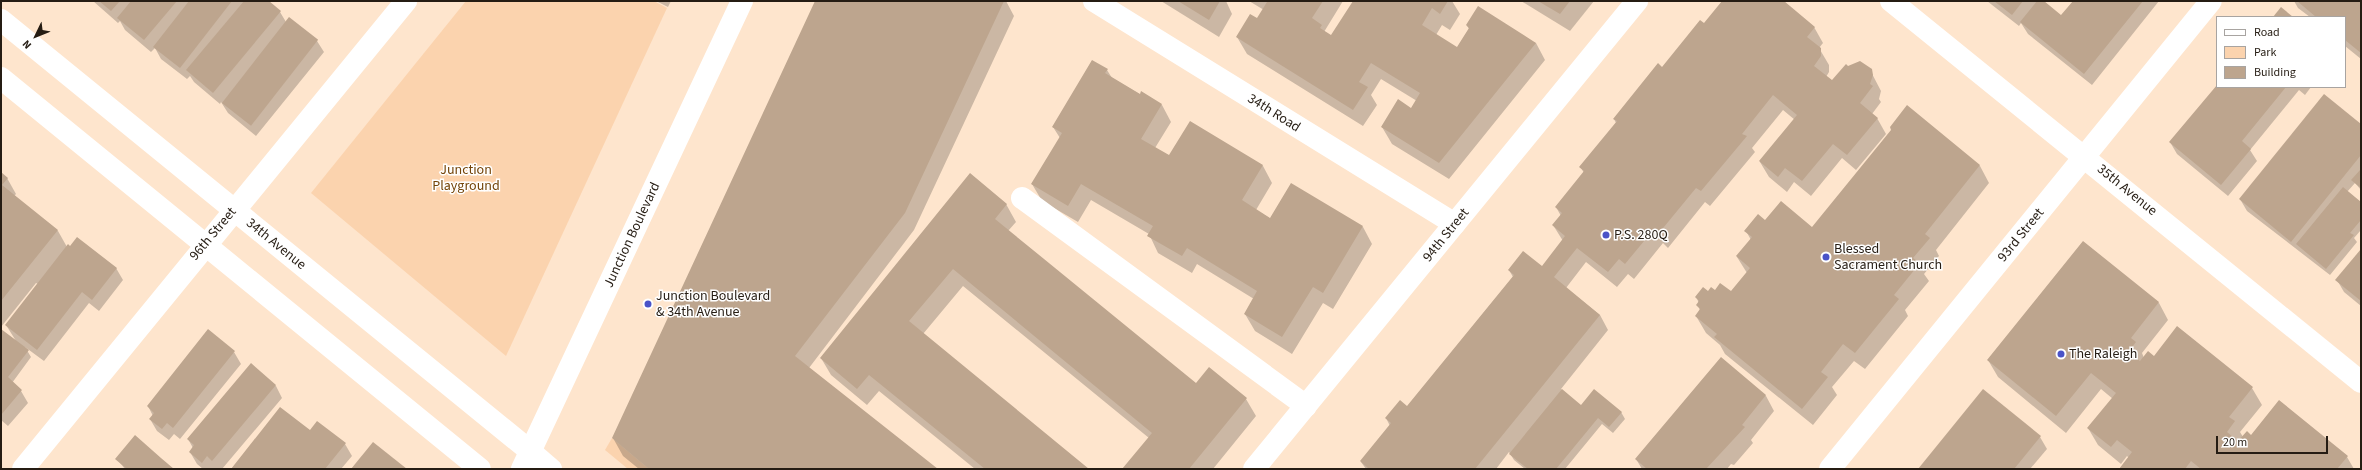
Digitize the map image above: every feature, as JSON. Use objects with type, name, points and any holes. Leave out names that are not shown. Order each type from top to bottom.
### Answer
[{"type":"street","name":"96th Street","points":[[23,469],[204,245],[406,1]]},
{"type":"street","name":"Junction Boulevard","points":[[526,460],[742,1]]},
{"type":"street","name":"34th Road","points":[[1094,1],[1455,224]]},
{"type":"street","name":"94th Street","points":[[1254,469],[1637,1]]},
{"type":"street","name":"35th Avenue","points":[[1892,1],[2085,156],[2361,382]]},
{"type":"street","name":"93rd Street","points":[[1830,469],[2211,1]]},
{"type":"street","name":"34th Avenue","points":[[1,20],[233,210],[526,460],[551,469]]},
{"type":"street","points":[[1,78],[480,469]]},
{"type":"street","points":[[1022,198],[1306,406]]},
{"type":"green space","name":"Junction Playground","points":[[466,1],[654,1],[667,8],[506,356],[311,193]]},
{"type":"green space","points":[[612,438],[649,469],[628,469],[605,450]]},
{"type":"building","points":[[99,1],[120,1],[111,11]]},
{"type":"building","points":[[131,1],[177,1],[144,40],[117,18]]},
{"type":"building","points":[[189,1],[232,1],[180,68],[153,47]]},
{"type":"building","points":[[244,1],[269,1],[281,11],[213,93],[186,70]]},
{"type":"building","points":[[815,1],[1004,1],[905,213],[795,356],[938,469],[649,469],[612,438]]},
{"type":"building","points":[[1178,1],[1220,1],[1209,20]]},
{"type":"building","points":[[1265,1],[1323,1],[1312,18],[1322,25],[1320,28],[1331,35],[1353,1],[1448,1],[1440,14],[1432,8],[1422,25],[1457,47],[1469,28],[1466,25],[1478,6],[1536,43],[1439,163],[1381,127],[1398,99],[1411,108],[1420,93],[1371,63],[1359,82],[1368,87],[1353,110],[1236,37],[1250,14],[1257,18],[1267,2]]},
{"type":"building","points":[[1538,1],[1570,1],[1560,14]]},
{"type":"building","name":"P.S. 280Q","points":[[1722,1],[1784,1],[1815,27],[1807,37],[1821,48],[1821,56],[1814,66],[1832,80],[1846,64],[1848,66],[1860,61],[1872,69],[1873,75],[1870,84],[1873,86],[1860,103],[1878,118],[1847,155],[1833,144],[1802,181],[1785,168],[1778,177],[1759,161],[1797,115],[1773,95],[1742,134],[1747,136],[1701,191],[1696,188],[1659,233],[1654,229],[1625,264],[1619,259],[1608,272],[1577,248],[1554,277],[1600,315],[1475,469],[1369,469],[1360,461],[1391,423],[1385,418],[1400,400],[1407,406],[1514,275],[1508,270],[1523,251],[1542,266],[1565,236],[1552,225],[1562,213],[1555,207],[1584,171],[1579,167],[1617,121],[1613,119],[1658,63],[1662,67],[1700,20],[1704,23]]},
{"type":"building","points":[[1994,1],[2023,1],[2012,15]]},
{"type":"building","points":[[2037,1],[2044,1],[2061,15],[2073,1],[2143,1],[2084,74],[2020,22]]},
{"type":"building","points":[[2297,1],[2361,1],[2361,53],[2346,41],[2346,16],[2315,16]]},
{"type":"building","points":[[2281,7],[2292,16],[2274,16]]},
{"type":"building","points":[[289,17],[318,40],[251,126],[222,103]]},
{"type":"building","points":[[1092,60],[1108,69],[1105,73],[1140,94],[1141,91],[1162,104],[1141,139],[1169,155],[1190,121],[1263,165],[1242,200],[1270,218],[1291,183],[1363,226],[1323,293],[1313,287],[1282,337],[1244,314],[1257,291],[1187,248],[1182,256],[1147,236],[1153,226],[1081,184],[1068,206],[1031,184],[1062,133],[1052,127]]},
{"type":"building","points":[[2216,86],[2216,88],[2285,88],[2242,141],[2251,149],[2221,185],[2169,142]]},
{"type":"building","points":[[2324,94],[2361,124],[2361,155],[2291,242],[2239,199]]},
{"type":"building","name":"Blessed Sacrament Church","points":[[1907,105],[1980,165],[1925,234],[1930,238],[1913,258],[1920,263],[1894,295],[1899,299],[1855,353],[1843,344],[1821,372],[1828,377],[1802,409],[1714,337],[1717,334],[1695,316],[1700,309],[1696,305],[1699,301],[1695,297],[1703,287],[1708,291],[1711,287],[1715,290],[1720,283],[1731,291],[1750,268],[1736,256],[1752,237],[1744,231],[1758,214],[1765,220],[1781,201],[1812,227],[1891,130],[1890,127]]},
{"type":"building","points":[[2361,169],[2361,188],[2351,180]]},
{"type":"building","points":[[1,172],[8,178],[2,185],[58,230],[1,301]]},
{"type":"building","points":[[970,173],[1007,204],[995,219],[1196,383],[1209,367],[1247,398],[1189,469],[1122,469],[1152,433],[953,269],[909,321],[1089,469],[985,469],[869,375],[857,389],[820,358]]},
{"type":"building","points":[[2343,187],[2361,202],[2361,220],[2350,233],[2354,235],[2326,269],[2296,244]]},
{"type":"building","points":[[77,237],[117,268],[92,300],[82,292],[37,350],[5,325],[68,244],[70,246]]},
{"type":"building","name":"The Raleigh","points":[[2083,241],[2159,302],[2131,338],[2136,342],[2128,352],[2140,361],[2148,351],[2154,356],[2177,326],[2253,387],[2229,417],[2235,421],[2227,432],[2238,441],[2247,431],[2251,435],[2279,400],[2348,456],[2337,469],[2201,469],[2191,461],[2185,469],[2119,469],[2132,452],[2117,440],[2111,447],[2087,428],[2116,393],[2091,373],[2056,416],[1987,360]]},
{"type":"building","points":[[2361,249],[2361,301],[2335,280]]},
{"type":"building","points":[[1,329],[29,350],[8,377],[22,390],[1,415]]},
{"type":"building","points":[[208,329],[235,351],[173,428],[167,423],[162,429],[149,419],[154,413],[147,406]]},
{"type":"building","points":[[1721,357],[1766,395],[1742,425],[1745,427],[1706,469],[1647,469],[1635,459]]},
{"type":"building","points":[[251,363],[276,385],[212,461],[207,456],[202,463],[189,452],[194,445],[187,439]]},
{"type":"building","points":[[1562,389],[1581,405],[1594,389],[1622,412],[1609,427],[1598,418],[1556,469],[1528,469],[1509,454]]},
{"type":"building","points":[[1983,389],[2041,436],[2014,469],[1918,469]]},
{"type":"building","points":[[280,407],[310,430],[317,421],[346,443],[325,469],[231,469]]},
{"type":"building","points":[[135,435],[174,469],[127,469],[115,459]]},
{"type":"building","points":[[373,442],[407,469],[351,469]]},
{"type":"place","name":"P.S. 280Q","points":[[1606,235]]},
{"type":"place","name":"Blessed Sacrament Church","points":[[1826,257]]},
{"type":"place","name":"Junction Boulevard & 34th Avenue","points":[[648,304]]},
{"type":"place","name":"The Raleigh","points":[[2061,354]]}]
